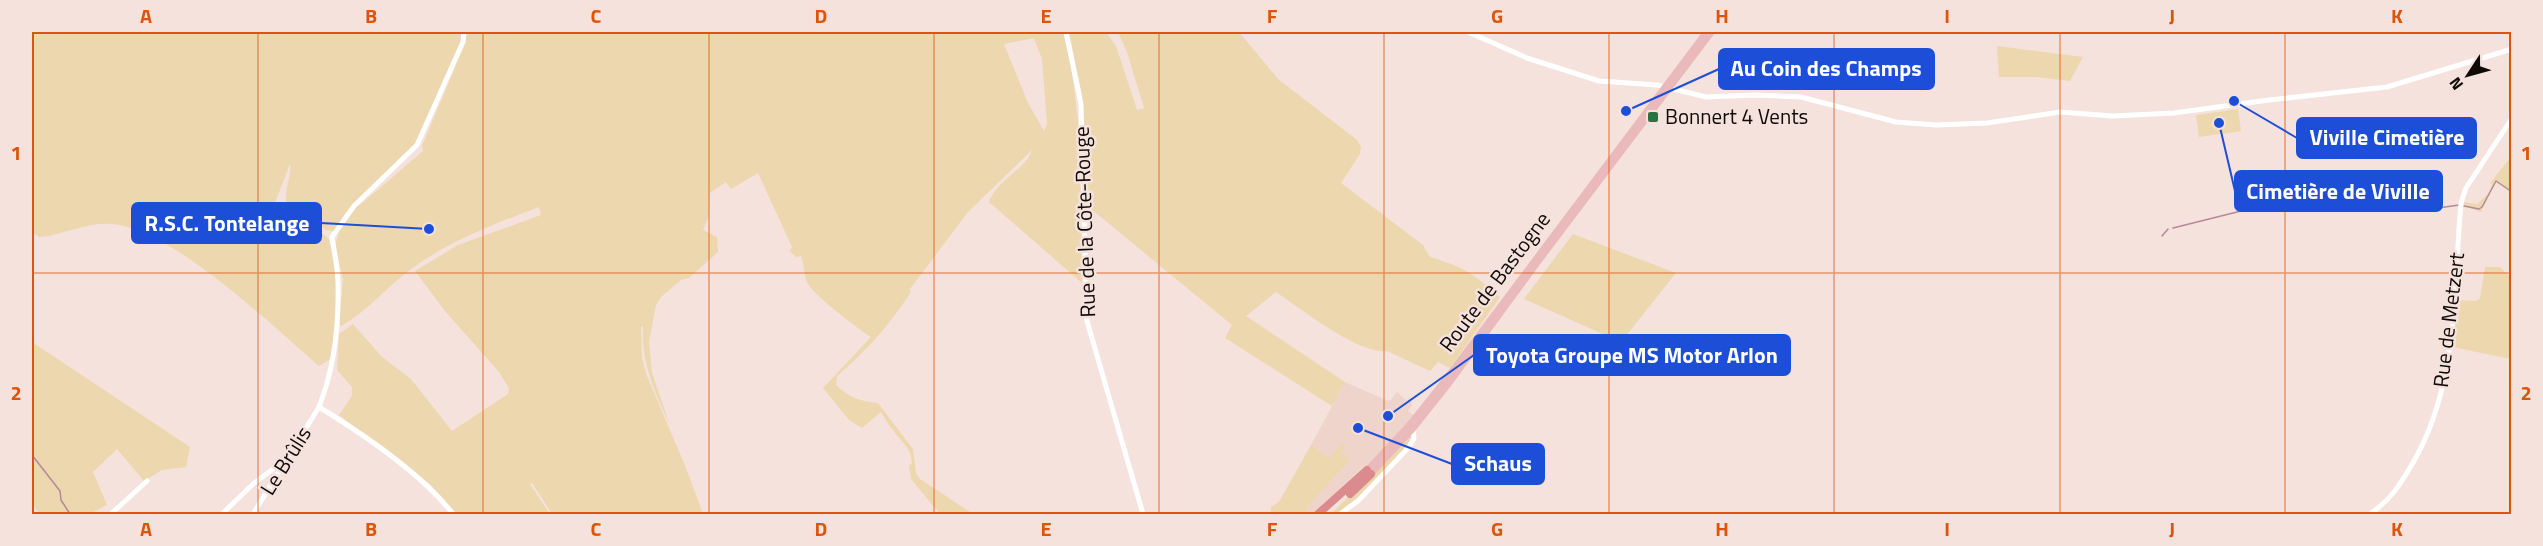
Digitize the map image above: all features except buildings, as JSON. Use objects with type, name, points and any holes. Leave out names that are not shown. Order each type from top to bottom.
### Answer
[{"type":"highway","name":"Route de Bastogne","points":[[1318,514],[1369,472]]},
{"type":"highway","name":"Route de Bastogne","points":[[1326,514],[1369,472]]},
{"type":"main road","name":"Route de Bastogne","points":[[1369,472],[1413,429],[1448,385],[1706,32]]},
{"type":"main road","name":"Route de Bastogne","points":[[1369,472],[1439,388],[1667,87],[1712,32]]},
{"type":"street","name":"Le Brûlis","points":[[252,514],[320,407],[331,365],[338,296],[332,237],[363,196],[417,145],[463,42],[465,32]]},
{"type":"street","name":"Rue de la Côte-Rouge","points":[[1066,32],[1081,104],[1087,321],[1143,514]]},
{"type":"street","points":[[1468,32],[1527,58],[1599,81],[1667,87],[1706,98],[1755,95],[1801,97],[1896,122],[1936,125],[1987,123],[2061,112],[2113,116],[2174,113],[2387,87],[2400,85],[2511,49]]},
{"type":"street","name":"Rue de Metzert","points":[[2370,514],[2387,502],[2396,491],[2428,434],[2438,405],[2453,321],[2461,205],[2466,188],[2511,118]]},
{"type":"street","points":[[320,407],[407,469],[429,487],[453,514]]},
{"type":"street","points":[[1340,514],[1366,493],[1408,447],[1414,438],[1413,429]]},
{"type":"street","points":[[222,514],[253,484],[288,457]]},
{"type":"street","points":[[111,514],[147,481]]},
{"type":"shaded area","points":[[32,32],[1063,32],[1075,94],[1080,157],[1082,283],[989,202],[998,188],[1029,157],[1032,150],[968,212],[910,289],[911,292],[895,315],[868,347],[837,376],[836,385],[850,396],[878,403],[913,449],[916,473],[920,479],[973,514],[940,514],[911,479],[910,453],[881,412],[862,428],[849,420],[823,388],[871,337],[847,320],[808,284],[801,256],[796,257],[790,251],[792,247],[758,173],[731,189],[726,182],[710,193],[709,216],[703,230],[717,237],[718,252],[689,278],[681,280],[661,297],[656,305],[649,342],[652,373],[669,423],[646,364],[643,326],[641,327],[642,359],[647,376],[703,514],[552,514],[532,483],[530,484],[550,514],[457,514],[430,484],[339,415],[352,396],[352,387],[337,370],[339,334],[353,324],[382,357],[411,379],[452,431],[508,394],[509,388],[499,372],[445,311],[415,271],[458,245],[541,215],[539,207],[487,227],[436,252],[406,273],[367,308],[341,326],[339,323],[343,279],[335,246],[340,228],[356,206],[423,151],[422,146],[456,65],[454,64],[424,134],[364,196],[334,231],[326,230],[311,218],[313,208],[310,208],[307,215],[287,205],[290,164],[274,205],[306,219],[329,239],[338,281],[332,358],[319,366],[221,282],[163,243],[136,230],[112,224],[97,224],[49,236],[39,237],[32,232]],"holes":[[[1034,38],[1042,59],[1047,124],[1044,131],[1028,103],[1004,44]]]},
{"type":"shaded area","points":[[1069,32],[1106,32],[1116,46],[1137,110],[1144,108],[1127,52],[1118,32],[1239,32],[1278,79],[1357,140],[1361,147],[1360,154],[1341,183],[1423,245],[1430,257],[1468,272],[1500,297],[1450,368],[1438,362],[1430,371],[1387,351],[1361,346],[1330,329],[1276,292],[1246,316],[1345,382],[1332,406],[1225,338],[1232,325],[1085,204],[1082,95]]},
{"type":"shaded area","points":[[1997,46],[2083,57],[2070,81],[2036,77],[1999,77]]},
{"type":"shaded area","points":[[2238,109],[2241,131],[2199,137],[2196,115]]},
{"type":"shaded area","points":[[2511,157],[2511,192],[2496,181],[2481,212],[2464,206],[2464,202],[2477,204],[2488,194],[2492,185],[2490,183]]},
{"type":"shaded area","points":[[1573,234],[1676,273],[1621,342],[1524,299]]},
{"type":"shaded area","points":[[2485,267],[2500,267],[2511,275],[2511,359],[2452,347],[2456,300],[2480,299]]},
{"type":"shaded area","points":[[32,342],[190,447],[186,467],[162,470],[144,481],[117,449],[93,472],[107,505],[90,514],[39,514],[32,503]]},
{"type":"shaded area","points":[[1345,382],[1390,401],[1397,392],[1407,401],[1410,397],[1412,405],[1408,411],[1416,417],[1367,470],[1363,467],[1312,514],[1308,512],[1307,507],[1350,460],[1329,458],[1311,445]]},
{"type":"shaded area","points":[[1409,436],[1412,436],[1410,442],[1370,487],[1337,514],[1331,514]]},
{"type":"shaded area","points":[[1343,443],[1346,446],[1341,452],[1350,460],[1307,507],[1308,512],[1312,514],[1271,514],[1271,507],[1279,502],[1311,445],[1329,458]]},
{"type":"waterway","points":[[2464,206],[2479,209],[2482,207],[2496,181],[2512,192]]},
{"type":"waterway","points":[[2173,228],[2241,211],[2286,204],[2374,211],[2424,210],[2459,205]]},
{"type":"waterway","points":[[2162,236],[2168,229]]},
{"type":"waterway","points":[[32,455],[60,491],[61,500],[70,514]]},
{"type":"place","name":"Viville Cimetière","points":[[2234,101]]},
{"type":"place","name":"Au Coin des Champs","points":[[1626,111]]},
{"type":"place","name":"Bonnert 4 Vents","points":[[1653,117]]},
{"type":"place","name":"Cimetière de Viville","points":[[2219,123]]},
{"type":"place","name":"R.S.C. Tontelange","points":[[429,229]]},
{"type":"place","name":"Toyota Groupe MS Motor Arlon","points":[[1388,416]]},
{"type":"place","name":"Schaus","points":[[1358,428]]}]
